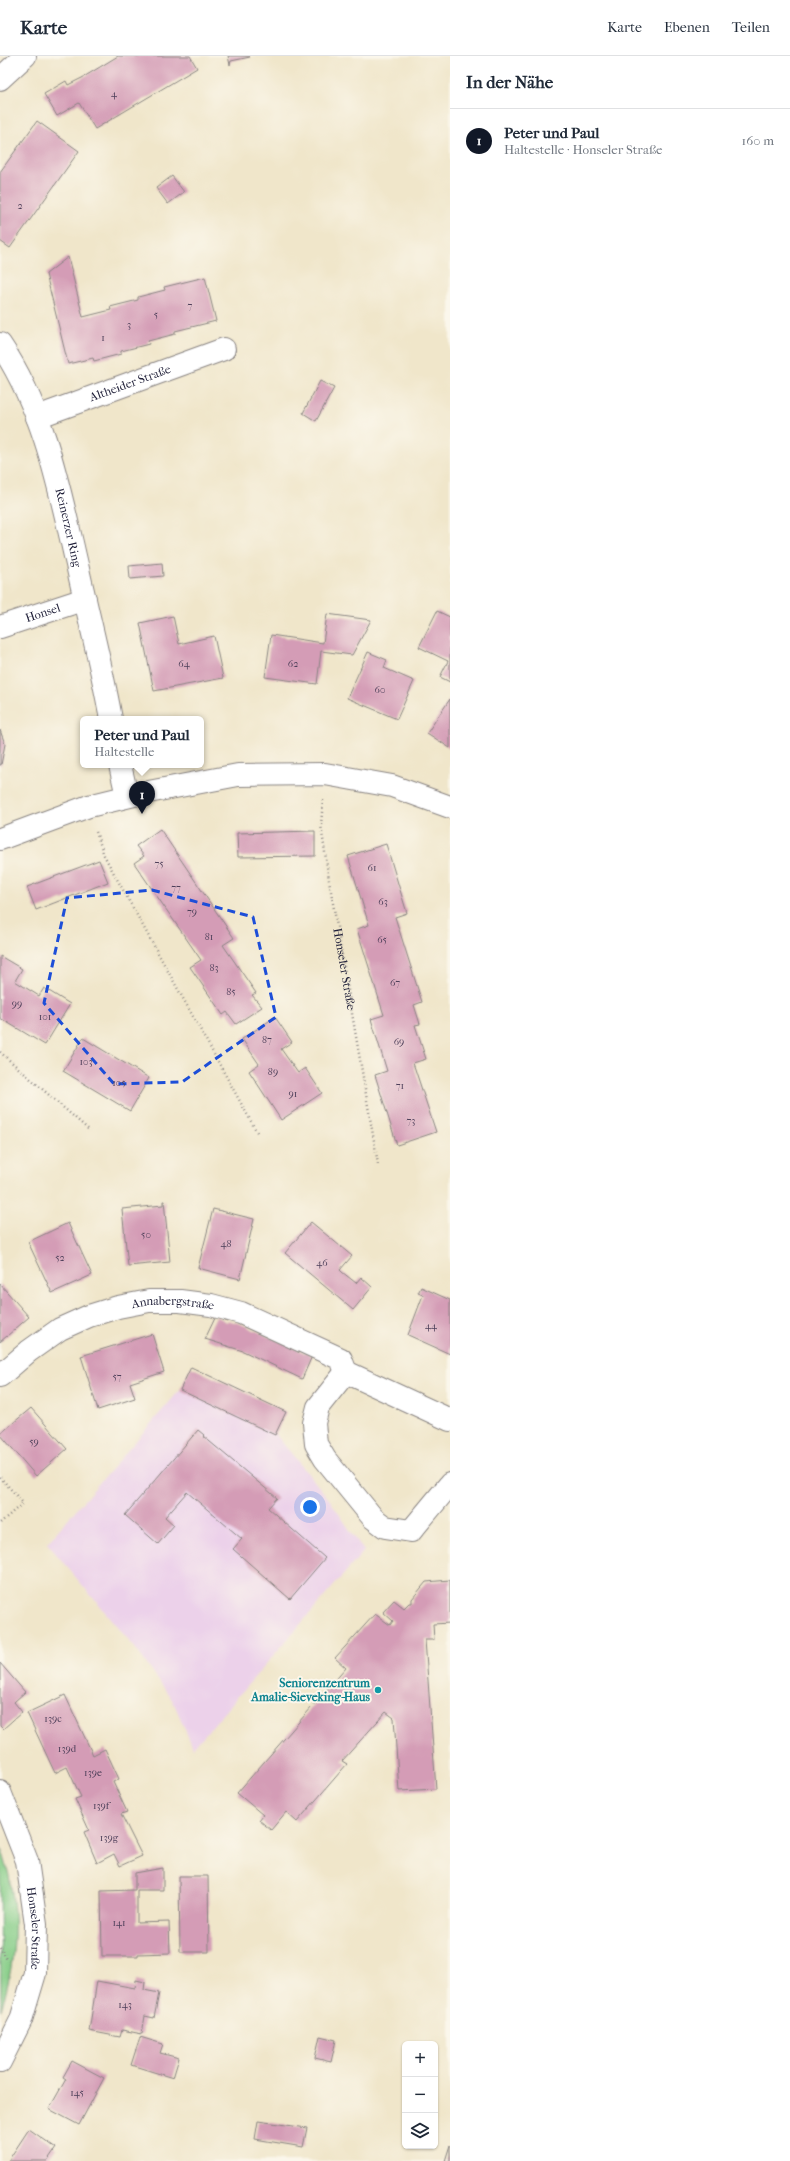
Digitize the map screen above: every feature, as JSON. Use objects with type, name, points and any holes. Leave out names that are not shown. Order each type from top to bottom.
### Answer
[{"type":"street","points":[[0,79],[25,56]]},
{"type":"street","name":"Reinerzer Ring","points":[[0,344],[12,362],[37,417],[62,499],[102,668],[110,716]]},
{"type":"street","name":"Altheider Straße","points":[[37,417],[224,349]]},
{"type":"street","name":"Honsel","points":[[0,627],[85,598]]},
{"type":"street","points":[[121,768],[127,796]]},
{"type":"street","points":[[0,839],[90,806],[127,796],[238,775],[325,774],[392,786],[450,807]]},
{"type":"street","name":"Annabergstraße","points":[[0,1376],[29,1351],[60,1329],[89,1316],[118,1307],[149,1301],[180,1301],[203,1304],[241,1313],[341,1359],[346,1372]]},
{"type":"street","points":[[450,1420],[346,1372],[318,1407],[314,1423],[316,1444],[326,1459],[373,1518],[385,1526],[411,1531],[450,1484]]},
{"type":"street","name":"Honseler Straße","points":[[0,1792],[27,1861],[36,1924],[35,1974],[21,2020],[0,2062]]},
{"type":"path","name":"Honseler Straße","points":[[325,774],[321,825],[378,1164]]},
{"type":"path","points":[[90,806],[98,838],[114,873],[258,1134]]},
{"type":"path","points":[[0,1052],[89,1130]]},
{"type":"path","points":[[0,1477],[23,1503],[0,1523]]},
{"type":"highlighted area","points":[[152,890],[253,917],[276,1017],[182,1082],[114,1084],[44,1003],[67,898]]},
{"type":"shaded area","points":[[180,1390],[276,1435],[329,1499],[364,1551],[193,1748],[173,1701],[136,1649],[47,1543]]},
{"type":"green space","points":[[0,1845],[11,1886],[14,1906],[11,1969],[1,2010]]},
{"type":"building","points":[[118,56],[190,56],[197,68],[95,129],[79,103],[57,116],[44,94],[66,81],[68,85],[82,78]]},
{"type":"building","points":[[228,56],[250,57],[231,61],[230,65]]},
{"type":"building","points":[[37,121],[79,151],[10,248],[0,241],[0,172]]},
{"type":"building","points":[[172,176],[184,192],[168,204],[156,188]]},
{"type":"building","points":[[68,257],[83,317],[111,310],[110,307],[138,300],[138,297],[165,290],[164,287],[205,277],[216,321],[175,331],[175,334],[148,341],[149,344],[121,351],[121,354],[94,361],[93,358],[68,364],[46,274]]},
{"type":"building","points":[[320,381],[334,388],[316,421],[303,413]]},
{"type":"building","points":[[162,563],[163,576],[130,579],[129,566]]},
{"type":"building","points":[[437,611],[450,617],[450,682],[440,677],[448,661],[419,647]]},
{"type":"building","points":[[327,614],[371,620],[352,655],[321,651],[317,684],[265,677],[271,635],[323,643]]},
{"type":"building","points":[[173,616],[179,644],[214,636],[223,678],[154,691],[140,623]]},
{"type":"building","points":[[368,652],[387,660],[384,668],[414,681],[397,719],[347,698]]},
{"type":"building","points":[[450,699],[450,748],[427,733]]},
{"type":"building","points":[[0,730],[5,744],[1,765],[0,765]]},
{"type":"building","points":[[160,829],[234,938],[223,945],[256,993],[252,995],[262,1007],[236,1024],[227,1012],[223,1015],[190,967],[201,960],[134,863],[144,856],[136,846]]},
{"type":"building","points":[[315,831],[315,856],[238,857],[237,833]]},
{"type":"building","points":[[386,844],[407,913],[395,917],[422,1002],[414,1005],[420,1024],[415,1025],[426,1059],[413,1063],[436,1132],[397,1145],[375,1075],[387,1071],[371,1019],[384,1015],[357,929],[369,925],[348,856]]},
{"type":"building","points":[[99,860],[108,882],[36,910],[27,887]]},
{"type":"building","points":[[0,956],[22,969],[15,981],[39,996],[44,988],[70,1004],[45,1045],[0,1018]]},
{"type":"building","points":[[275,1017],[292,1042],[281,1049],[298,1073],[305,1068],[322,1093],[281,1120],[249,1071],[259,1064],[242,1039]]},
{"type":"building","points":[[83,1038],[149,1078],[130,1111],[63,1071]]},
{"type":"building","points":[[163,1201],[170,1262],[128,1266],[122,1209],[163,1205]]},
{"type":"building","points":[[213,1209],[254,1219],[240,1279],[198,1268]]},
{"type":"building","points":[[311,1222],[352,1256],[340,1270],[356,1283],[361,1277],[372,1287],[353,1310],[285,1253]]},
{"type":"building","points":[[68,1223],[92,1275],[52,1293],[28,1242]]},
{"type":"building","points":[[0,1284],[29,1317],[0,1342]]},
{"type":"building","points":[[421,1287],[450,1300],[450,1354],[408,1335],[423,1295],[418,1293]]},
{"type":"building","points":[[216,1316],[227,1322],[228,1320],[241,1324],[312,1356],[302,1379],[243,1351],[205,1339]]},
{"type":"building","points":[[152,1334],[164,1372],[130,1383],[135,1398],[98,1410],[81,1356]]},
{"type":"building","points":[[191,1367],[286,1412],[275,1435],[180,1390]]},
{"type":"building","points":[[31,1408],[67,1449],[36,1476],[0,1434]]},
{"type":"building","points":[[198,1430],[204,1435],[203,1436],[277,1498],[268,1508],[325,1558],[290,1599],[233,1549],[242,1539],[187,1492],[165,1517],[174,1525],[158,1544],[125,1515]]},
{"type":"building","name":"Seniorenzentrum Amalie-Sieveking-Haus","points":[[450,1580],[450,1623],[433,1624],[434,1640],[425,1640],[436,1789],[399,1791],[394,1718],[386,1712],[342,1761],[347,1764],[297,1822],[286,1812],[271,1830],[259,1820],[263,1815],[237,1793],[346,1668],[335,1658],[375,1614],[390,1625],[393,1621],[383,1612],[394,1600],[404,1608],[409,1603],[412,1603],[412,1599],[426,1582]]},
{"type":"building","points":[[0,1663],[25,1692],[14,1702],[22,1712],[3,1729],[0,1726]]},
{"type":"building","points":[[65,1695],[93,1755],[105,1749],[119,1779],[113,1782],[127,1812],[121,1814],[142,1856],[120,1866],[114,1854],[97,1863],[84,1832],[89,1830],[75,1799],[81,1797],[67,1767],[55,1773],[27,1713]]},
{"type":"building","points":[[163,1868],[163,1890],[137,1890],[137,1923],[169,1922],[170,1953],[138,1954],[138,1956],[102,1956],[101,1891],[135,1890],[135,1873]]},
{"type":"building","points":[[179,1876],[208,1876],[209,1952],[180,1952]]},
{"type":"building","points":[[136,1980],[145,1982],[144,1990],[159,1993],[154,2018],[145,2016],[142,2034],[122,2030],[120,2037],[89,2031],[97,1981],[135,1988]]},
{"type":"building","points":[[320,2036],[336,2040],[331,2062],[315,2058]]},
{"type":"building","points":[[140,2037],[163,2044],[160,2053],[179,2058],[173,2078],[131,2065]]},
{"type":"building","points":[[72,2061],[104,2078],[79,2125],[49,2109],[66,2079],[63,2077]]},
{"type":"building","points":[[258,2121],[307,2128],[303,2147],[255,2139]]},
{"type":"building","points":[[29,2129],[56,2148],[47,2161],[8,2161]]},
{"type":"building","points":[[450,2145],[450,2161],[445,2161]]},
{"type":"place","name":"Peter und Paul","points":[[142,814]]},
{"type":"place","name":"Seniorenzentrum Amalie-Sieveking-Haus","points":[[378,1690]]}]
